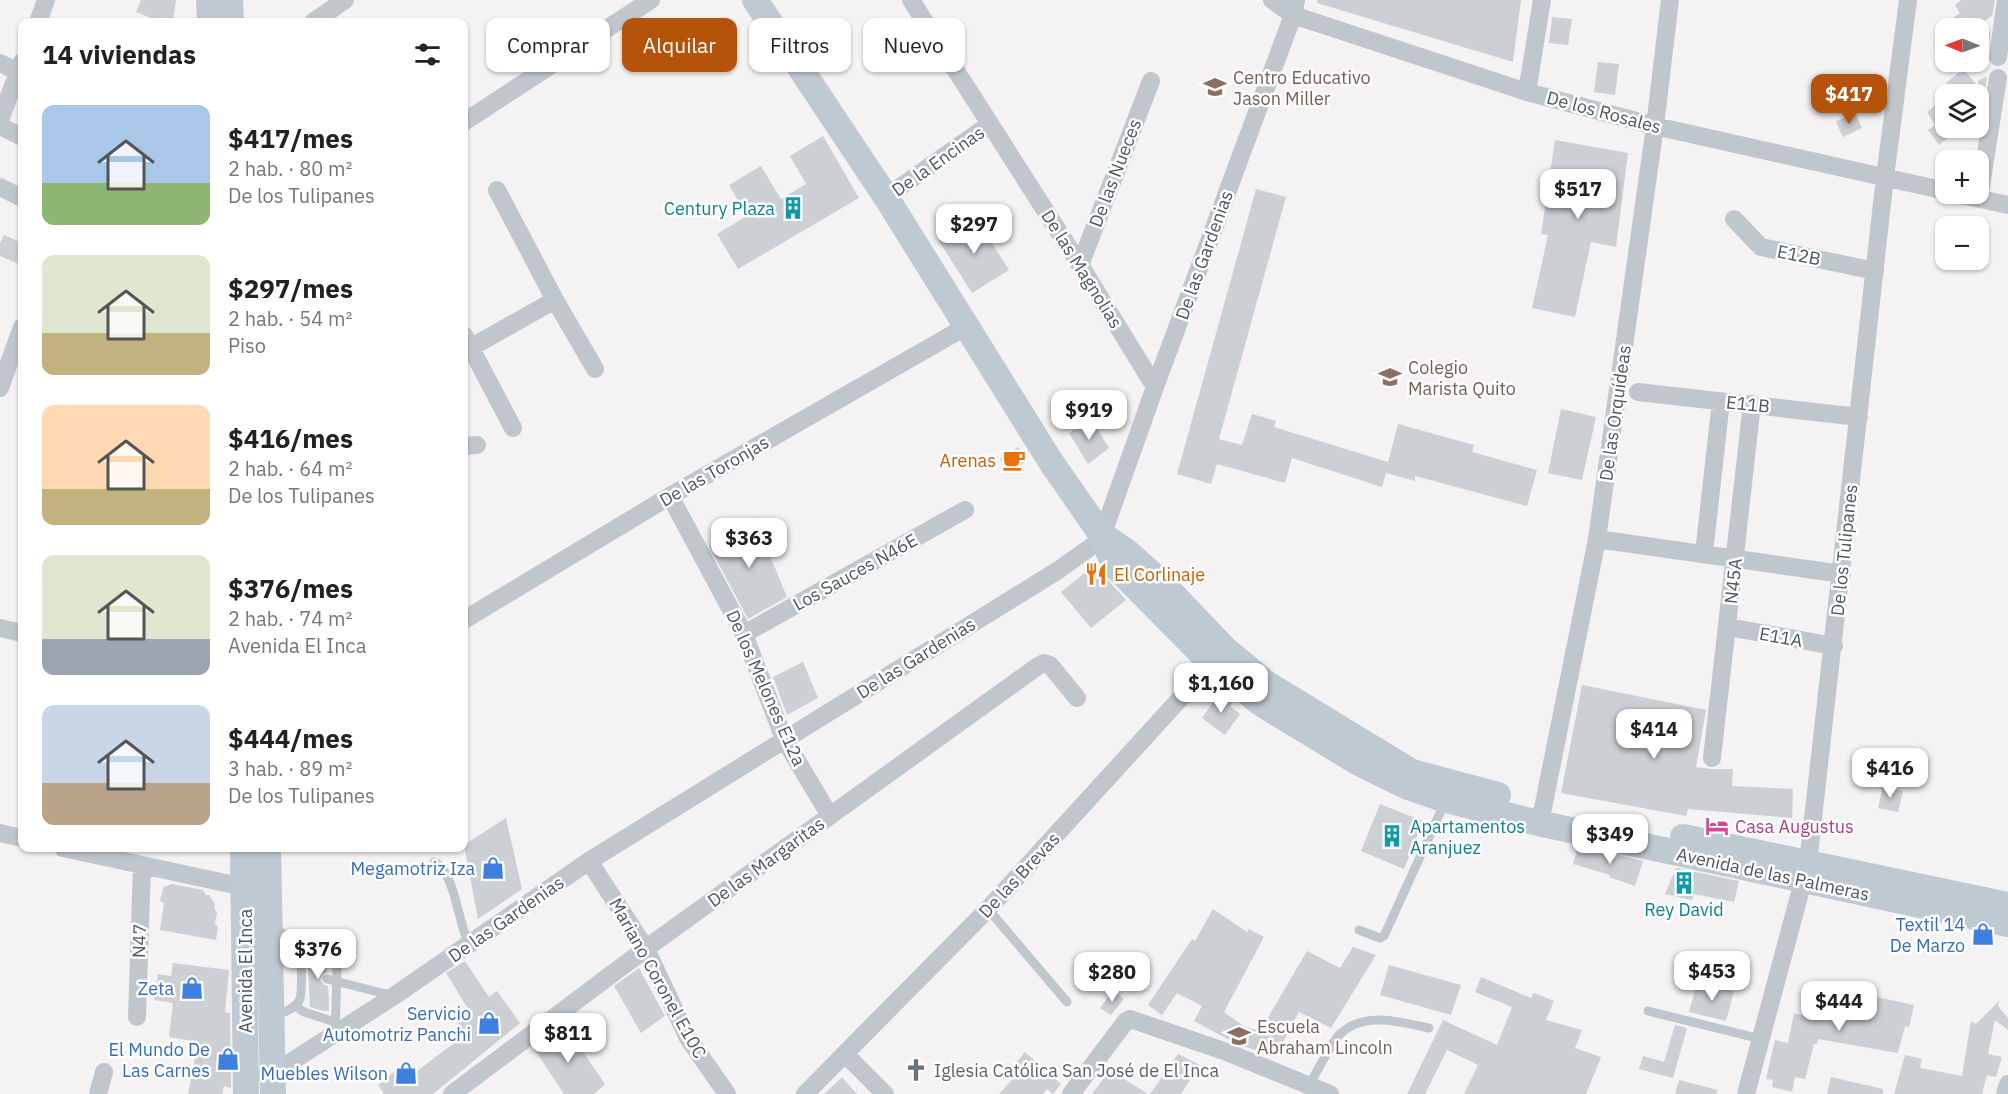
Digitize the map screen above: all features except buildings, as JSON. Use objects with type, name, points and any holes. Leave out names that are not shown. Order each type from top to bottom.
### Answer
[{"type":"street","points":[[39,18],[46,0]]},
{"type":"street","points":[[209,0],[210,18]]},
{"type":"street","points":[[230,0],[231,18]]},
{"type":"street","points":[[319,18],[345,0]]},
{"type":"street","points":[[468,119],[651,0]]},
{"type":"street","name":"Avenida de las Palmeras","points":[[755,0],[886,197],[1051,462],[1101,534],[1114,565],[1218,656],[1260,703],[1357,762],[1408,787],[1446,800],[1540,815],[1806,872],[2008,924]]},
{"type":"street","name":"De las Magnolias","points":[[911,0],[1155,387]]},
{"type":"street","name":"De los Rosales","points":[[1272,0],[1527,92],[1655,126],[1935,188]]},
{"type":"street","points":[[1527,92],[1542,0]]},
{"type":"street","name":"De las Orquídeas","points":[[1540,815],[1597,539],[1655,126],[1670,0]]},
{"type":"street","name":"De los Tulipanes","points":[[1746,1094],[1806,872],[1834,646],[1885,177],[1908,0]]},
{"type":"street","points":[[1998,57],[2006,0]]},
{"type":"street","name":"De las Gardenias","points":[[246,1085],[272,1084],[335,1028],[394,996],[590,861],[1057,571],[1095,544],[1107,522],[1294,8]]},
{"type":"street","points":[[0,63],[18,67]]},
{"type":"street","points":[[0,120],[18,72]]},
{"type":"street","points":[[1987,150],[1998,78]]},
{"type":"street","name":"De las Nueces","points":[[1080,265],[1151,81]]},
{"type":"street","name":"De la Encinas","points":[[886,197],[990,124]]},
{"type":"street","points":[[0,126],[18,135]]},
{"type":"street","points":[[0,188],[18,196]]},
{"type":"street","points":[[497,190],[555,300],[595,369]]},
{"type":"street","points":[[1989,200],[2008,205]]},
{"type":"street","name":"E12B","points":[[1734,219],[1761,247],[1875,271]]},
{"type":"street","points":[[468,343],[555,300]]},
{"type":"street","name":"De las Toronjas","points":[[468,618],[670,496],[967,326]]},
{"type":"street","points":[[0,388],[18,337]]},
{"type":"street","points":[[468,348],[513,428]]},
{"type":"street","name":"E11B","points":[[1638,392],[1859,417]]},
{"type":"street","points":[[1704,554],[1721,400]]},
{"type":"street","name":"N45A","points":[[1712,758],[1752,404]]},
{"type":"street","name":"De los Melones E12a","points":[[670,496],[744,634],[784,739],[830,816]]},
{"type":"street","name":"Los Sauces N46E","points":[[744,634],[965,510]]},
{"type":"street","points":[[1597,539],[1842,574]]},
{"type":"street","name":"E11A","points":[[1728,627],[1834,646]]},
{"type":"street","points":[[0,628],[18,632]]},
{"type":"street","name":"Avenida de las Palmeras","points":[[1218,656],[1412,772],[1540,815]]},
{"type":"street","name":"De las Brevas","points":[[805,1094],[988,909],[1218,656]]},
{"type":"street","name":"De las Margaritas","points":[[452,1094],[830,816],[1044,663],[1050,665],[1077,698]]},
{"type":"street","points":[[0,833],[18,837]]},
{"type":"street","points":[[82,852],[244,887]]},
{"type":"street","name":"Avenida El Inca","points":[[243,852],[246,1085]]},
{"type":"street","name":"Avenida El Inca","points":[[268,852],[272,1084]]},
{"type":"street","name":"Mariano Coronel E10C","points":[[590,861],[646,950],[688,1038],[727,1094]]},
{"type":"street","name":"N47","points":[[137,1017],[142,865]]},
{"type":"street","name":"Avenida de las Palmeras","points":[[1806,872],[2008,905]]},
{"type":"street","points":[[1071,1094],[1126,1021],[1130,1019],[1224,1051],[1307,1090],[1330,1094]]},
{"type":"street","points":[[845,1054],[885,1094]]},
{"type":"street","points":[[98,1094],[104,1072]]},
{"type":"street","points":[[2005,1094],[2008,1084]]},
{"type":"lane","points":[[1359,930],[1380,938],[1384,936],[1446,800]]},
{"type":"lane","points":[[434,862],[440,864],[446,875],[469,944]]},
{"type":"lane","points":[[988,909],[1067,1002]]},
{"type":"lane","points":[[269,928],[295,939],[320,940],[330,945],[336,958],[331,980],[335,1028]]},
{"type":"lane","points":[[271,1019],[295,1006],[301,997],[304,973],[299,944],[295,939]]},
{"type":"lane","points":[[331,980],[394,996]]},
{"type":"lane","points":[[295,1006],[335,1028]]},
{"type":"lane","points":[[1648,1011],[1761,1039]]},
{"type":"lane","points":[[1307,1090],[1339,1034],[1354,1025],[1369,1020],[1384,1019],[1429,1028]]},
{"type":"place","name":"Centro Educativo Jason Miller","points":[[1215,87]]},
{"type":"place","name":"Century Plaza","points":[[793,208]]},
{"type":"place","name":"Colegio Marista Quito","points":[[1390,377]]},
{"type":"place","name":"Arenas","points":[[1014,460]]},
{"type":"place","name":"El Corlinaje","points":[[1096,574]]},
{"type":"place","name":"Casa Augustus","points":[[1717,826]]},
{"type":"place","name":"Apartamentos Aranjuez","points":[[1392,836]]},
{"type":"place","name":"Megamotriz Iza","points":[[493,868]]},
{"type":"place","name":"Rey David","points":[[1684,883]]},
{"type":"place","name":"Textil 14 De Marzo","points":[[1983,934]]},
{"type":"place","name":"Zeta","points":[[192,988]]},
{"type":"place","name":"Servicio Automotriz Panchi","points":[[489,1023]]},
{"type":"place","name":"Escuela Abraham Lincoln","points":[[1239,1036]]},
{"type":"place","name":"El Mundo De Las Carnes","points":[[228,1059]]},
{"type":"place","name":"Iglesia Católica San José de El Inca","points":[[916,1070]]},
{"type":"place","name":"Muebles Wilson","points":[[406,1073]]}]
